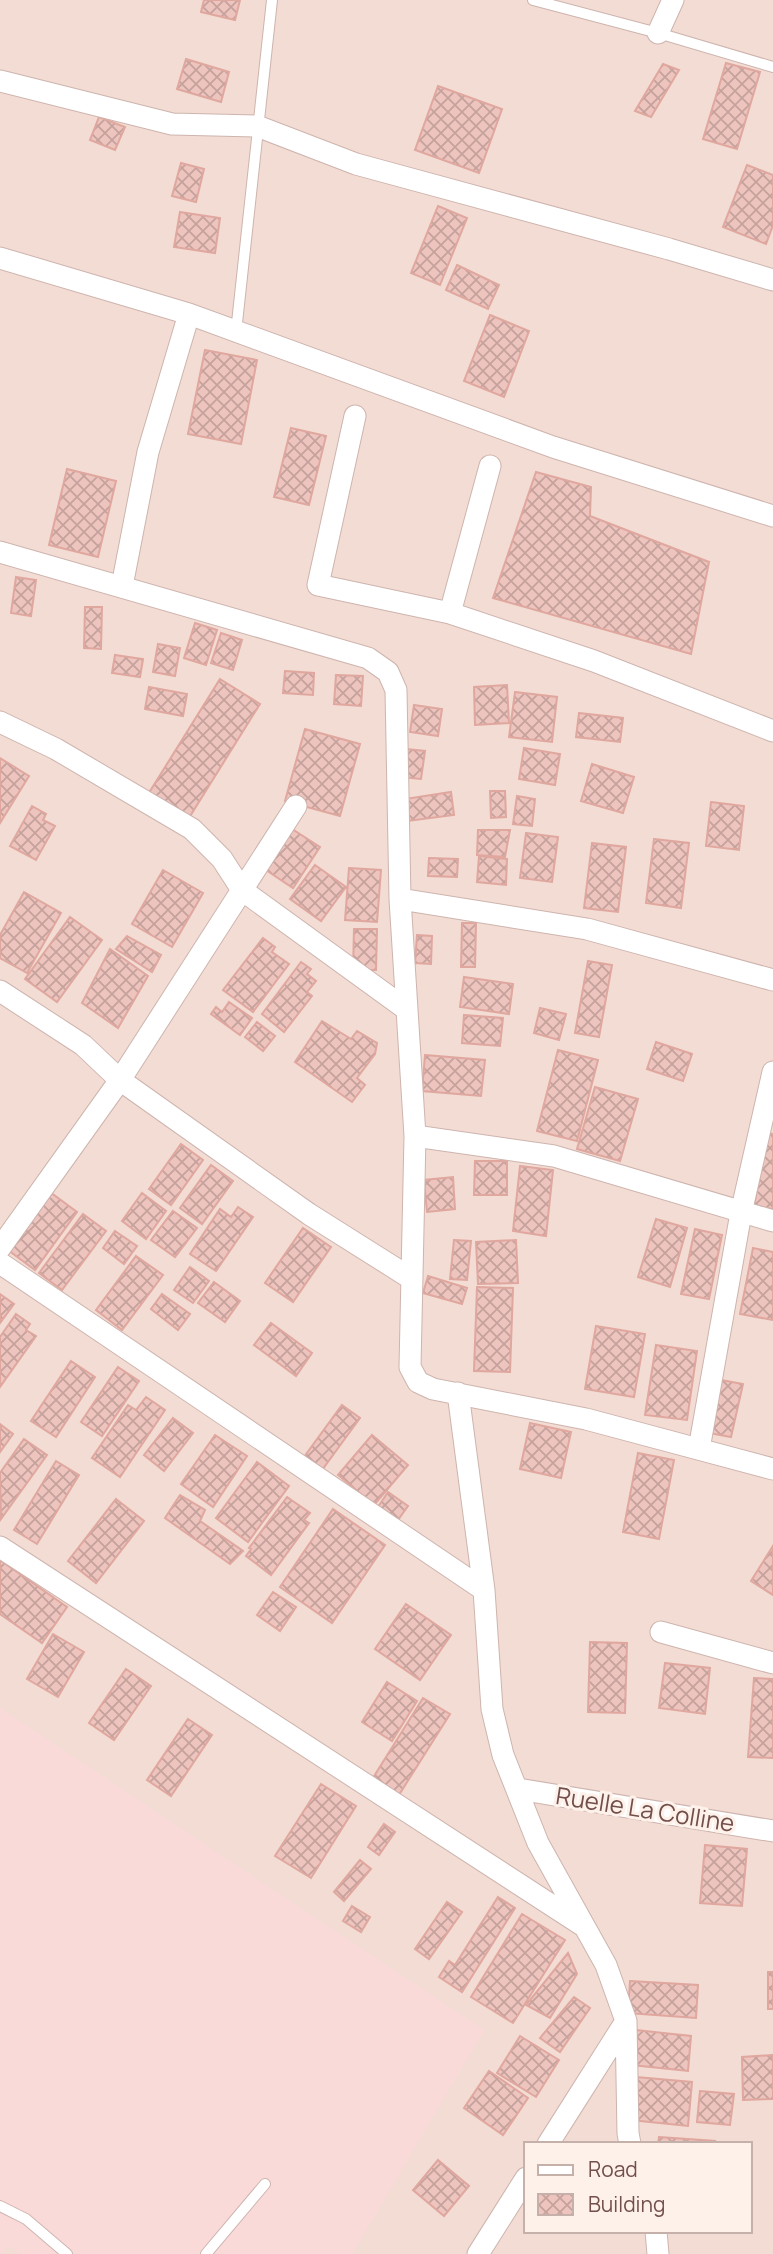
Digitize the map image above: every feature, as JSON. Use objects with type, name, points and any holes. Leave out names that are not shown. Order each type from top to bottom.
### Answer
[{"type":"street","points":[[658,33],[673,0]]},
{"type":"street","points":[[0,81],[172,124],[257,126],[356,164],[773,280]]},
{"type":"street","points":[[0,258],[189,314],[553,447],[773,516]]},
{"type":"street","points":[[122,586],[148,453],[189,314]]},
{"type":"street","points":[[355,416],[318,585],[450,613],[594,661],[773,731]]},
{"type":"street","points":[[450,613],[490,466]]},
{"type":"street","points":[[0,552],[368,658],[388,672],[396,690],[400,899],[415,1136],[410,1367],[418,1382],[433,1389],[586,1419],[773,1469]]},
{"type":"street","points":[[0,722],[56,749],[192,829],[222,859],[242,890],[406,1009]]},
{"type":"street","points":[[0,1248],[120,1080],[296,806]]},
{"type":"street","points":[[400,899],[587,929],[773,980]]},
{"type":"street","points":[[0,991],[83,1045],[120,1080],[309,1214],[412,1279]]},
{"type":"street","points":[[699,1449],[741,1213],[773,1072]]},
{"type":"street","points":[[415,1136],[554,1156],[773,1222]]},
{"type":"street","points":[[0,1263],[484,1590]]},
{"type":"street","points":[[458,1393],[484,1590],[492,1709],[503,1755],[538,1843],[606,1965],[626,2021],[630,2142]]},
{"type":"street","points":[[0,1547],[586,1928]]},
{"type":"street","points":[[661,1632],[773,1663]]},
{"type":"street","name":"Ruelle La Colline","points":[[518,1789],[773,1831]]},
{"type":"street","points":[[549,2142],[626,2021]]},
{"type":"street","points":[[478,2254],[524,2181]]},
{"type":"street","points":[[656,2233],[658,2254]]},
{"type":"lane","points":[[236,332],[272,0]]},
{"type":"lane","points":[[533,0],[773,67]]},
{"type":"lane","points":[[206,2254],[265,2184]]},
{"type":"lane","points":[[0,2206],[26,2219],[67,2254]]},
{"type":"shaded area","points":[[0,0],[773,0],[773,2254],[0,2254]]},
{"type":"shaded area","points":[[0,1708],[484,2030],[352,2254],[20,2254],[10,2246],[0,2254]]},
{"type":"building","points":[[204,0],[240,0],[235,20],[201,12]]},
{"type":"building","points":[[186,59],[229,72],[221,102],[177,89]]},
{"type":"building","points":[[726,63],[760,72],[737,149],[703,139]]},
{"type":"building","points":[[663,64],[679,70],[651,117],[635,111]]},
{"type":"building","points":[[438,86],[502,109],[479,173],[415,150]]},
{"type":"building","points":[[99,117],[125,127],[115,150],[90,140]]},
{"type":"building","points":[[181,163],[204,169],[196,202],[172,196]]},
{"type":"building","points":[[747,165],[773,175],[773,225],[766,244],[723,227]]},
{"type":"building","points":[[438,206],[467,218],[440,285],[411,273]]},
{"type":"building","points":[[180,212],[220,218],[215,253],[174,247]]},
{"type":"building","points":[[457,265],[499,285],[488,309],[446,290]]},
{"type":"building","points":[[490,315],[529,331],[504,397],[464,381]]},
{"type":"building","points":[[205,350],[257,360],[241,444],[188,434]]},
{"type":"building","points":[[291,428],[326,436],[309,505],[274,497]]},
{"type":"building","points":[[67,469],[116,481],[98,557],[49,545]]},
{"type":"building","points":[[536,472],[591,487],[590,516],[709,562],[691,654],[493,598]]},
{"type":"building","points":[[16,577],[36,580],[31,616],[11,613]]},
{"type":"building","points":[[85,607],[102,607],[101,649],[84,648]]},
{"type":"building","points":[[195,623],[217,630],[206,665],[184,658]]},
{"type":"building","points":[[221,633],[242,640],[233,670],[211,663]]},
{"type":"building","points":[[158,644],[180,648],[175,676],[153,672]]},
{"type":"building","points":[[115,655],[143,659],[140,677],[112,673]]},
{"type":"building","points":[[285,671],[314,673],[313,695],[283,693]]},
{"type":"building","points":[[336,675],[363,676],[361,706],[334,704]]},
{"type":"building","points":[[220,679],[260,704],[187,821],[147,796]]},
{"type":"building","points":[[507,685],[509,723],[475,725],[474,687]]},
{"type":"building","points":[[149,687],[187,694],[183,716],[145,709]]},
{"type":"building","points":[[515,692],[557,697],[552,742],[509,737]]},
{"type":"building","points":[[414,705],[442,709],[438,736],[410,732]]},
{"type":"building","points":[[579,713],[623,718],[620,742],[576,737]]},
{"type":"building","points":[[305,729],[360,744],[340,816],[285,801]]},
{"type":"building","points":[[524,748],[560,754],[555,785],[519,779]]},
{"type":"building","points":[[406,749],[425,751],[421,779],[402,777]]},
{"type":"building","points":[[0,758],[29,776],[0,823]]},
{"type":"building","points":[[592,764],[634,777],[623,813],[581,801]]},
{"type":"building","points":[[490,791],[505,791],[506,817],[491,818]]},
{"type":"building","points":[[451,792],[454,815],[408,821],[405,799]]},
{"type":"building","points":[[517,796],[535,799],[532,826],[513,824]]},
{"type":"building","points":[[711,802],[744,806],[739,850],[706,846]]},
{"type":"building","points":[[32,806],[46,814],[43,820],[55,826],[36,860],[10,846]]},
{"type":"building","points":[[289,827],[320,847],[293,888],[263,868]]},
{"type":"building","points":[[478,830],[510,830],[505,857],[477,855]]},
{"type":"building","points":[[526,833],[558,837],[552,882],[520,878]]},
{"type":"building","points":[[654,839],[689,843],[681,908],[646,903]]},
{"type":"building","points":[[592,843],[626,847],[618,912],[584,908]]},
{"type":"building","points":[[479,856],[507,859],[506,885],[477,882]]},
{"type":"building","points":[[429,858],[458,859],[457,877],[428,876]]},
{"type":"building","points":[[315,865],[346,887],[321,921],[290,899]]},
{"type":"building","points":[[349,868],[381,870],[377,922],[345,920]]},
{"type":"building","points":[[163,870],[203,893],[172,947],[132,924]]},
{"type":"building","points":[[24,892],[61,913],[27,973],[0,958],[0,935]]},
{"type":"building","points":[[70,917],[102,940],[57,1002],[25,979]]},
{"type":"building","points":[[462,923],[476,923],[475,967],[461,967]]},
{"type":"building","points":[[354,929],[377,929],[376,970],[353,970]]},
{"type":"building","points":[[417,935],[432,936],[431,964],[415,963]]},
{"type":"building","points":[[127,936],[161,955],[152,972],[116,949]]},
{"type":"building","points":[[263,938],[275,947],[272,952],[289,964],[253,1012],[223,990]]},
{"type":"building","points":[[110,949],[148,976],[118,1028],[82,1003]]},
{"type":"building","points":[[588,961],[612,965],[599,1037],[575,1033]]},
{"type":"building","points":[[301,962],[311,969],[307,974],[316,981],[307,992],[312,996],[284,1032],[262,1014]]},
{"type":"building","points":[[464,977],[513,984],[509,1014],[460,1007]]},
{"type":"building","points":[[229,1002],[252,1018],[240,1035],[211,1014],[216,1007],[222,1012]]},
{"type":"building","points":[[540,1008],[566,1014],[559,1040],[534,1033]]},
{"type":"building","points":[[464,1015],[503,1018],[500,1046],[462,1043]]},
{"type":"building","points":[[322,1021],[351,1039],[357,1031],[377,1043],[375,1054],[357,1078],[365,1085],[352,1102],[295,1062]]},
{"type":"building","points":[[257,1022],[275,1036],[263,1051],[245,1037]]},
{"type":"building","points":[[656,1042],[692,1054],[683,1081],[647,1069]]},
{"type":"building","points":[[558,1050],[598,1060],[577,1141],[537,1131]]},
{"type":"building","points":[[425,1055],[485,1060],[481,1096],[422,1091]]},
{"type":"building","points":[[595,1087],[638,1099],[620,1161],[577,1149]]},
{"type":"building","points":[[768,1133],[773,1134],[773,1209],[754,1206]]},
{"type":"building","points":[[181,1144],[203,1160],[171,1205],[149,1189]]},
{"type":"building","points":[[475,1161],[507,1161],[507,1195],[474,1195]]},
{"type":"building","points":[[211,1165],[233,1181],[202,1224],[180,1208]]},
{"type":"building","points":[[520,1166],[553,1170],[546,1236],[513,1231]]},
{"type":"building","points":[[453,1177],[455,1209],[427,1212],[424,1180]]},
{"type":"building","points":[[50,1192],[77,1212],[35,1270],[8,1250]]},
{"type":"building","points":[[142,1193],[166,1211],[146,1239],[122,1221]]},
{"type":"building","points":[[238,1207],[253,1217],[216,1271],[190,1254],[220,1209],[231,1217]]},
{"type":"building","points":[[173,1211],[197,1228],[175,1257],[151,1240]]},
{"type":"building","points":[[83,1214],[106,1231],[62,1290],[39,1273]]},
{"type":"building","points":[[656,1219],[687,1228],[670,1287],[638,1277]]},
{"type":"building","points":[[303,1228],[331,1247],[293,1302],[265,1283]]},
{"type":"building","points":[[695,1229],[722,1235],[709,1299],[681,1294]]},
{"type":"building","points":[[115,1231],[137,1246],[124,1264],[103,1248]]},
{"type":"building","points":[[454,1240],[471,1241],[467,1280],[450,1279]]},
{"type":"building","points":[[516,1240],[518,1283],[478,1284],[476,1242]]},
{"type":"building","points":[[753,1248],[773,1252],[773,1320],[740,1314]]},
{"type":"building","points":[[136,1256],[163,1275],[122,1330],[96,1310]]},
{"type":"building","points":[[190,1267],[209,1281],[193,1303],[174,1290]]},
{"type":"building","points":[[428,1276],[467,1288],[462,1304],[423,1293]]},
{"type":"building","points":[[214,1282],[240,1301],[225,1322],[198,1303]]},
{"type":"building","points":[[477,1287],[513,1288],[510,1372],[474,1371]]},
{"type":"building","points":[[0,1294],[14,1304],[0,1323]]},
{"type":"building","points":[[162,1294],[190,1314],[178,1330],[151,1309]]},
{"type":"building","points":[[16,1314],[30,1324],[26,1330],[36,1336],[0,1387],[0,1337]]},
{"type":"building","points":[[271,1323],[312,1353],[296,1376],[254,1345]]},
{"type":"building","points":[[596,1326],[645,1334],[634,1397],[585,1389]]},
{"type":"building","points":[[656,1345],[697,1351],[687,1420],[645,1415]]},
{"type":"building","points":[[71,1361],[95,1377],[56,1437],[31,1421]]},
{"type":"building","points":[[118,1367],[139,1381],[102,1436],[81,1422]]},
{"type":"building","points":[[721,1380],[743,1384],[731,1437],[709,1433]]},
{"type":"building","points":[[146,1397],[165,1410],[120,1477],[92,1458],[128,1405],[136,1410]]},
{"type":"building","points":[[342,1405],[360,1418],[322,1470],[304,1457]]},
{"type":"building","points":[[173,1418],[193,1433],[164,1471],[144,1455]]},
{"type":"building","points":[[530,1423],[571,1432],[561,1478],[520,1469]]},
{"type":"building","points":[[0,1424],[13,1434],[0,1452]]},
{"type":"building","points":[[215,1435],[247,1456],[213,1507],[181,1484]]},
{"type":"building","points":[[372,1435],[408,1465],[374,1505],[338,1475]]},
{"type":"building","points":[[24,1439],[47,1455],[1,1519],[0,1473]]},
{"type":"building","points":[[638,1453],[674,1460],[659,1539],[623,1532]]},
{"type":"building","points":[[56,1461],[79,1475],[37,1544],[14,1530]]},
{"type":"building","points":[[257,1462],[289,1486],[248,1542],[216,1518]]},
{"type":"building","points":[[388,1492],[408,1506],[395,1524],[376,1510]]},
{"type":"building","points":[[180,1495],[205,1510],[200,1521],[243,1551],[230,1564],[165,1518]]},
{"type":"building","points":[[287,1497],[310,1513],[304,1520],[309,1523],[271,1575],[246,1556],[251,1549],[249,1548]]},
{"type":"building","points":[[116,1499],[144,1521],[96,1583],[68,1561]]},
{"type":"building","points":[[333,1509],[385,1545],[332,1623],[280,1587]]},
{"type":"building","points":[[773,1546],[773,1595],[751,1581]]},
{"type":"building","points":[[0,1560],[67,1607],[42,1643],[0,1614]]},
{"type":"building","points":[[273,1592],[296,1607],[280,1631],[257,1615]]},
{"type":"building","points":[[406,1604],[451,1635],[420,1680],[375,1649]]},
{"type":"building","points":[[53,1634],[84,1652],[58,1697],[27,1679]]},
{"type":"building","points":[[590,1642],[627,1643],[625,1713],[588,1712]]},
{"type":"building","points":[[665,1663],[710,1668],[705,1714],[659,1708]]},
{"type":"building","points":[[126,1669],[151,1686],[114,1740],[89,1723]]},
{"type":"building","points":[[754,1678],[773,1679],[773,1758],[748,1757]]},
{"type":"building","points":[[387,1682],[417,1701],[392,1741],[362,1722]]},
{"type":"building","points":[[423,1698],[450,1714],[397,1798],[371,1781]]},
{"type":"building","points":[[188,1719],[212,1735],[171,1796],[147,1780]]},
{"type":"building","points":[[321,1784],[356,1806],[311,1878],[275,1856]]},
{"type":"building","points":[[384,1824],[395,1832],[379,1855],[368,1847]]},
{"type":"building","points":[[705,1845],[747,1849],[742,1906],[700,1903]]},
{"type":"building","points":[[360,1860],[371,1869],[344,1901],[334,1892]]},
{"type":"building","points":[[498,1897],[515,1908],[462,1992],[439,1977],[449,1961],[455,1965]]},
{"type":"building","points":[[447,1902],[462,1912],[429,1959],[415,1949]]},
{"type":"building","points":[[352,1906],[370,1917],[361,1932],[343,1921]]},
{"type":"building","points":[[522,1914],[565,1940],[513,2023],[471,1997]]},
{"type":"building","points":[[568,1953],[577,1974],[550,2018],[526,2005]]},
{"type":"building","points":[[768,1972],[773,1972],[773,2009],[768,2009]]},
{"type":"building","points":[[630,1981],[698,1985],[696,2018],[628,2013]]},
{"type":"building","points":[[574,1997],[590,2008],[560,2052],[540,2038]]},
{"type":"building","points":[[636,2030],[691,2036],[688,2071],[632,2065]]},
{"type":"building","points":[[520,2036],[559,2060],[536,2097],[497,2073]]},
{"type":"building","points":[[773,2055],[773,2099],[743,2100],[742,2057]]},
{"type":"building","points":[[489,2071],[528,2098],[503,2135],[464,2108]]},
{"type":"building","points":[[636,2077],[692,2082],[688,2126],[631,2120]]},
{"type":"building","points":[[700,2091],[734,2094],[730,2125],[697,2122]]},
{"type":"building","points":[[659,2137],[715,2141],[715,2142],[658,2142]]},
{"type":"building","points":[[438,2160],[469,2186],[444,2216],[413,2190]]}]
